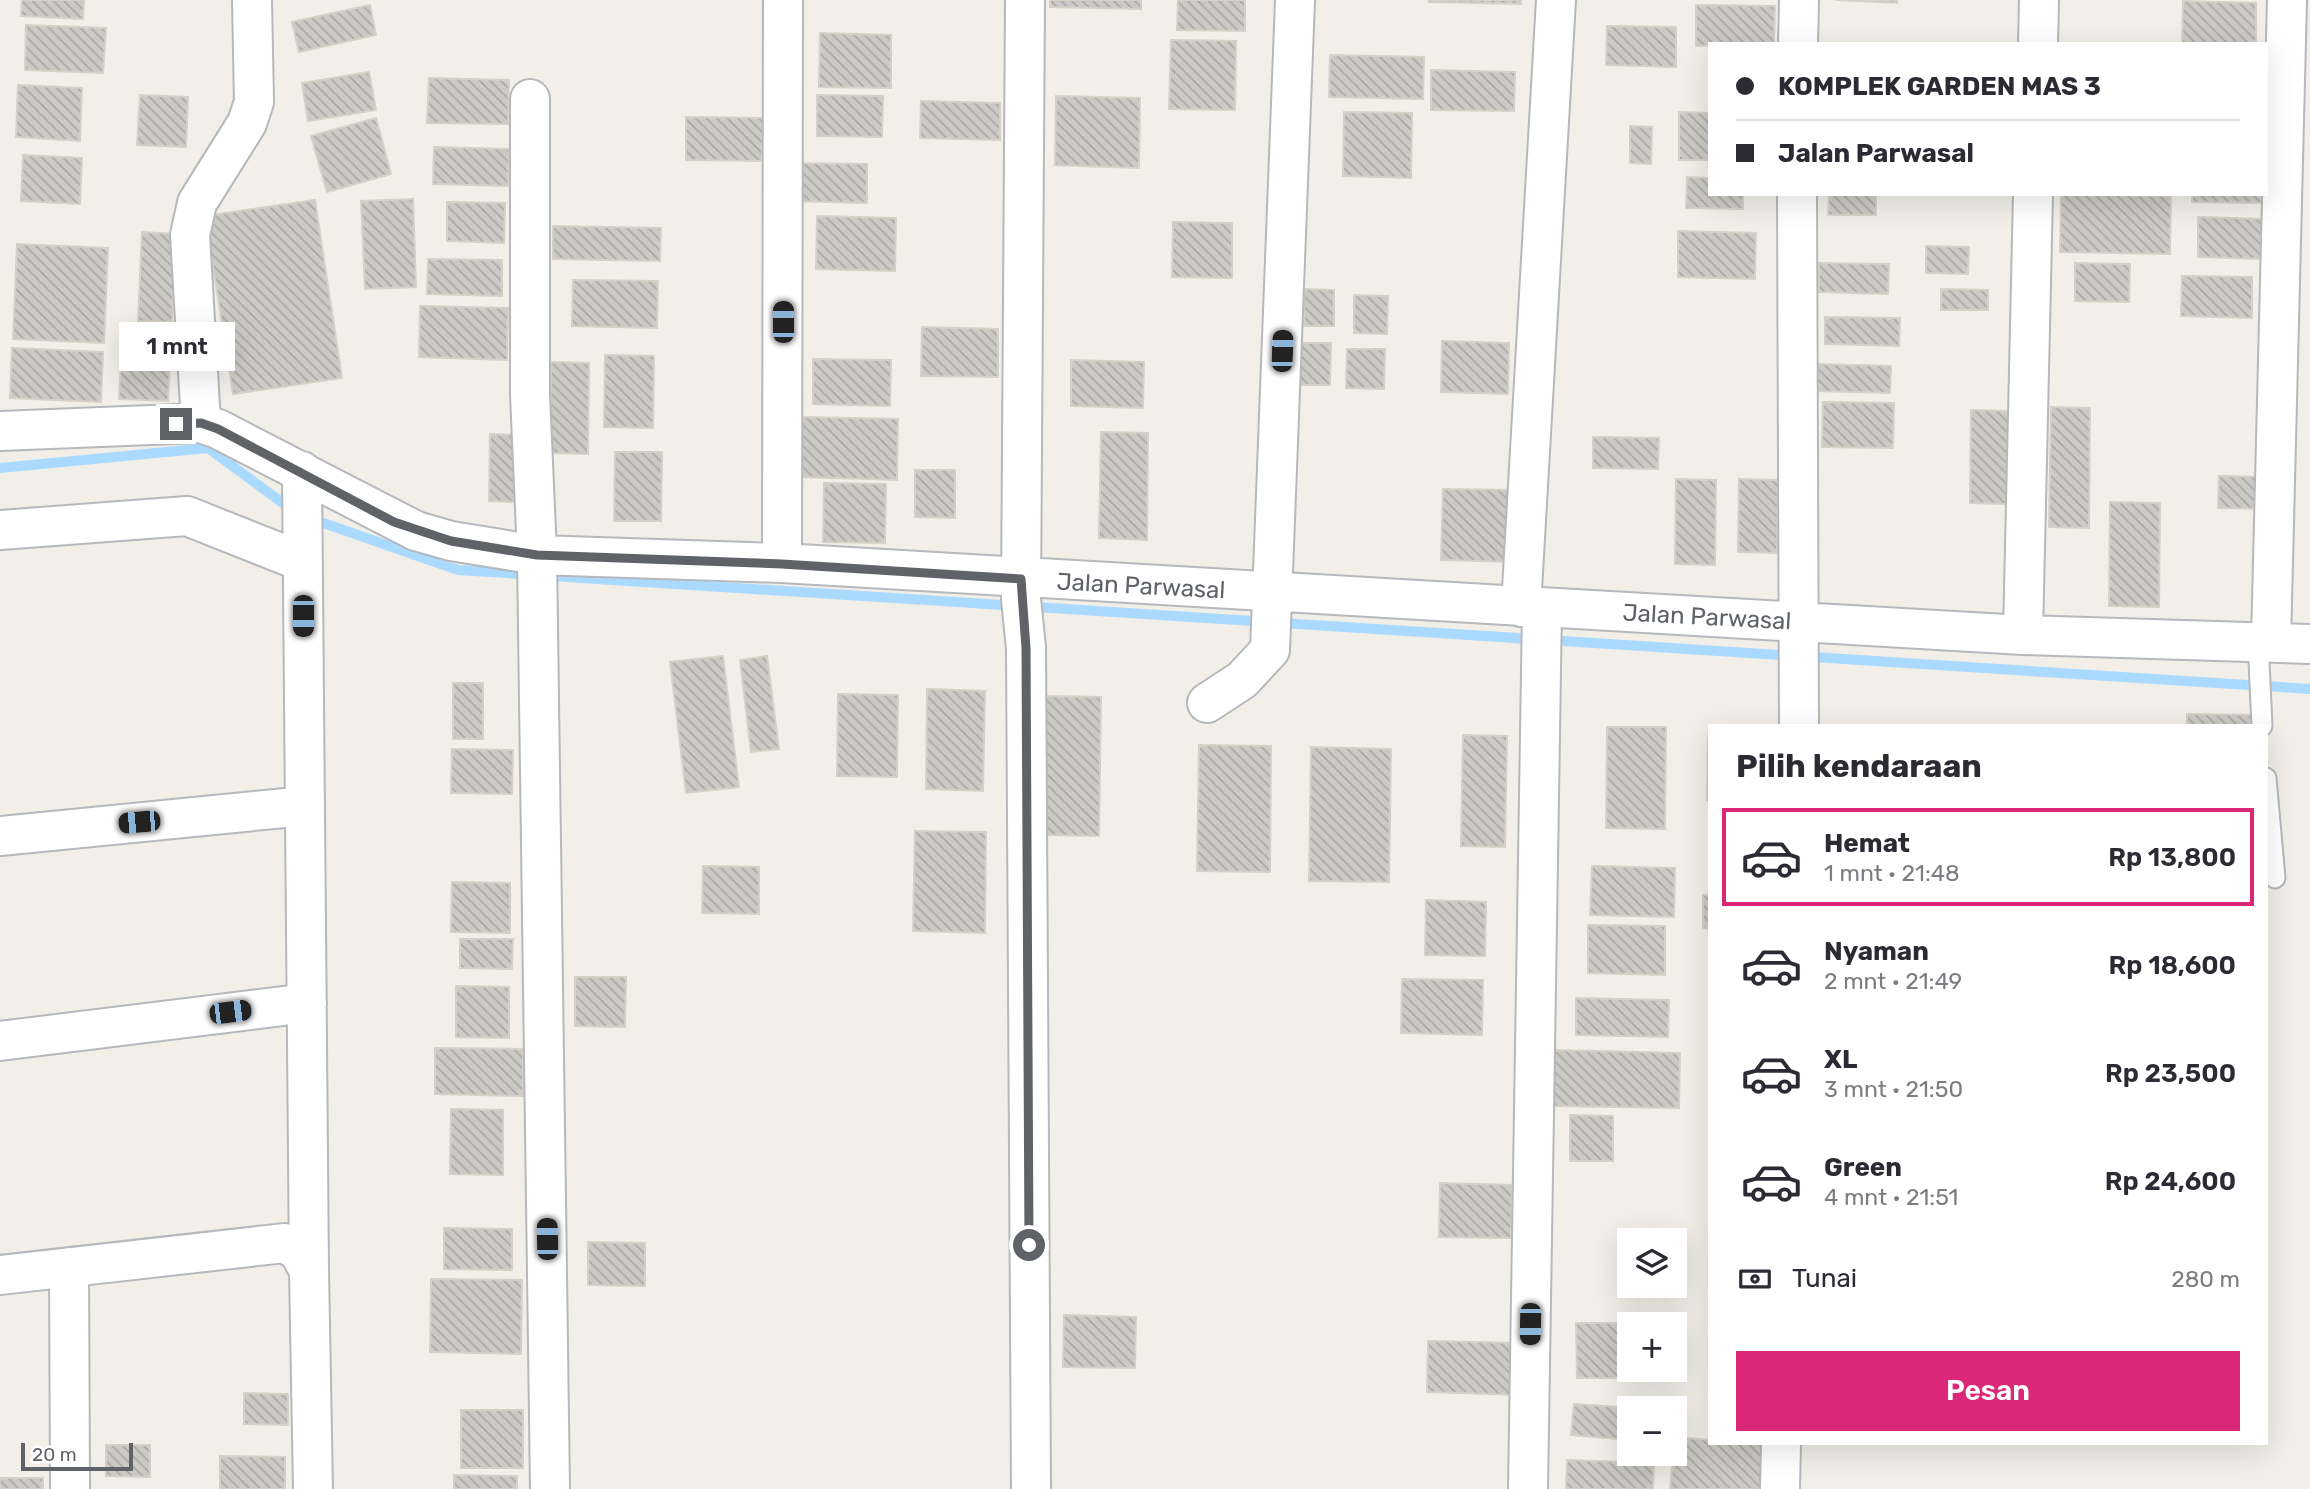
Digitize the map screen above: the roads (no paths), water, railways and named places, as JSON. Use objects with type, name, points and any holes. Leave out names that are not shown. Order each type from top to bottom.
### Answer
[{"type":"street","points":[[201,423],[191,235],[197,203],[247,123],[254,102],[253,0]]},
{"type":"street","points":[[782,564],[783,0]]},
{"type":"street","points":[[1025,0],[1021,589],[1026,648],[1031,1489]]},
{"type":"street","points":[[1208,702],[1242,680],[1270,650],[1295,0]]},
{"type":"street","points":[[1528,1489],[1541,666],[1531,607],[1556,0]]},
{"type":"street","points":[[1798,42],[1799,0]]},
{"type":"street","points":[[2038,42],[2039,0]]},
{"type":"street","points":[[2262,650],[2287,0]]},
{"type":"street","points":[[530,99],[530,394],[536,563],[550,1489]]},
{"type":"street","points":[[1797,196],[1799,724]]},
{"type":"street","points":[[2023,635],[2033,196]]},
{"type":"street","name":"Jalan Parwasal","points":[[0,431],[201,423],[302,471],[416,531],[536,563],[782,564],[1021,589],[1273,601],[1531,607],[1798,627],[2023,635],[2262,650],[2310,644]]},
{"type":"street","points":[[302,471],[313,1489]]},
{"type":"street","points":[[0,530],[187,516],[303,562]]},
{"type":"street","points":[[0,836],[305,806]]},
{"type":"street","points":[[0,1041],[307,1003]]},
{"type":"street","points":[[0,1275],[285,1243],[299,1252],[309,1271]]},
{"type":"street","points":[[69,1267],[70,1489]]},
{"type":"street","points":[[1780,1489],[1781,1445]]},
{"type":"lane","points":[[2261,722],[2262,650]]},
{"type":"lane","points":[[2268,798],[2276,878]]},
{"type":"waterway","points":[[0,468],[208,448],[295,512]]},
{"type":"waterway","points":[[309,518],[458,570],[2310,689]]}]
